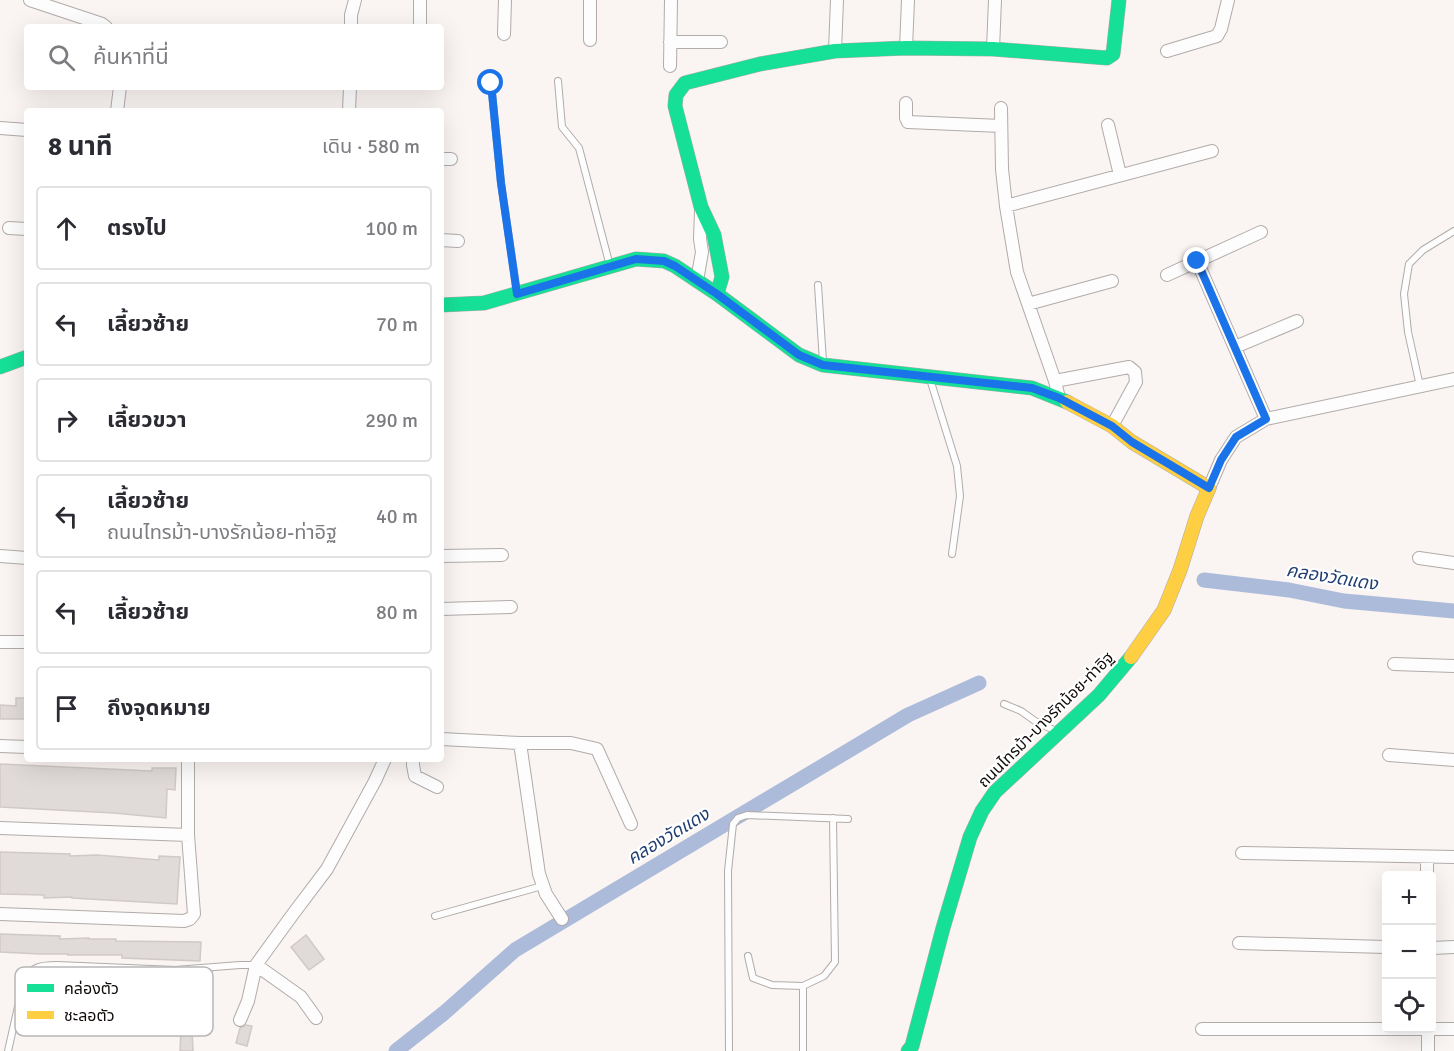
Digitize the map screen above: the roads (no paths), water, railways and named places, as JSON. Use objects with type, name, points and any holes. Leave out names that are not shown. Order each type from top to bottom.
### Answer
[{"type":"street","points":[[351,24],[355,0]]},
{"type":"street","points":[[420,0],[420,24]]},
{"type":"street","points":[[504,34],[505,0]]},
{"type":"street","points":[[590,0],[590,40]]},
{"type":"street","points":[[670,66],[671,0]]},
{"type":"street","points":[[835,51],[837,0]]},
{"type":"street","points":[[906,48],[908,0]]},
{"type":"street","points":[[993,49],[995,0]]},
{"type":"street","points":[[717,294],[722,277],[714,235],[701,207],[675,106],[676,96],[685,83],[760,64],[835,51],[906,48],[993,49],[1107,58],[1113,54],[1115,45],[1119,0]]},
{"type":"street","points":[[1167,51],[1217,36],[1228,0]]},
{"type":"street","points":[[39,1],[102,24]]},
{"type":"street","points":[[670,42],[721,42]]},
{"type":"street","points":[[117,108],[120,90]]},
{"type":"street","points":[[350,90],[350,108]]},
{"type":"street","points":[[906,103],[908,122],[1001,126]]},
{"type":"street","points":[[1001,108],[1002,169],[1017,272],[1059,398]]},
{"type":"street","points":[[1108,125],[1120,175]]},
{"type":"street","points":[[0,128],[24,130]]},
{"type":"street","points":[[1006,206],[1212,151]]},
{"type":"street","points":[[698,281],[702,252],[701,207]]},
{"type":"street","points":[[9,228],[24,229]]},
{"type":"street","points":[[1167,275],[1261,232]]},
{"type":"street","points":[[444,240],[459,241]]},
{"type":"street","points":[[444,305],[484,303],[636,259],[664,261],[717,294],[799,355],[823,365],[1032,388],[1059,398],[1112,426],[1132,442],[1209,488]]},
{"type":"street","points":[[1197,261],[1266,419]]},
{"type":"street","points":[[1028,304],[1112,281]]},
{"type":"street","points":[[1235,347],[1297,321]]},
{"type":"street","points":[[0,367],[24,358]]},
{"type":"street","points":[[1055,381],[1129,367],[1135,372],[1136,382],[1112,426]]},
{"type":"street","name":"ถนนไทรม้า-บางรักน้อย-ท่าอิฐ","points":[[908,1051],[912,1046],[970,837],[981,811],[995,792],[1099,695],[1133,655],[1164,610],[1180,570],[1197,516],[1221,460],[1236,437],[1266,419],[1454,379]]},
{"type":"street","points":[[444,556],[502,555]]},
{"type":"street","points":[[0,556],[24,558]]},
{"type":"street","points":[[1419,558],[1454,563]]},
{"type":"street","points":[[444,609],[511,608]]},
{"type":"street","points":[[0,642],[24,642]]},
{"type":"street","points":[[1394,664],[1454,666]]},
{"type":"street","points":[[444,739],[520,743],[571,742],[597,749],[631,824]]},
{"type":"street","points":[[520,743],[539,874],[546,894],[562,919]]},
{"type":"street","points":[[0,746],[24,747]]},
{"type":"street","points":[[1389,755],[1454,760]]},
{"type":"street","points":[[0,914],[184,921],[190,919],[194,914],[188,835],[188,762]]},
{"type":"street","points":[[240,1020],[248,1001],[256,965],[327,869],[384,762]]},
{"type":"street","points":[[413,762],[416,776],[437,788]]},
{"type":"street","points":[[0,828],[188,835]]},
{"type":"street","points":[[1242,853],[1454,857]]},
{"type":"street","points":[[1427,857],[1428,871]]},
{"type":"street","points":[[1239,943],[1382,947]]},
{"type":"street","points":[[1436,948],[1454,947]]},
{"type":"street","points":[[256,965],[301,997],[316,1018]]},
{"type":"street","points":[[1202,1029],[1382,1029]]},
{"type":"street","points":[[1436,1029],[1454,1029]]},
{"type":"street","points":[[1428,1033],[1428,1051]]},
{"type":"lane","points":[[558,81],[562,127],[579,148],[610,266]]},
{"type":"lane","points":[[491,83],[501,183],[517,294]]},
{"type":"lane","points":[[1420,386],[1408,332],[1404,294],[1409,264],[1423,250],[1454,231]]},
{"type":"lane","points":[[818,285],[823,365]]},
{"type":"lane","points":[[929,376],[957,466],[960,496],[952,554]]},
{"type":"lane","points":[[1004,704],[1021,711],[1035,722],[1059,732]]},
{"type":"lane","points":[[729,1051],[728,871],[733,824],[738,818],[747,815],[848,819]]},
{"type":"lane","points":[[748,956],[753,978],[772,985],[802,986],[824,976],[836,962],[832,818]]},
{"type":"lane","points":[[435,916],[543,886]]},
{"type":"lane","points":[[39,967],[57,965],[104,967]]},
{"type":"lane","points":[[213,967],[256,965]]},
{"type":"lane","points":[[802,986],[803,1051]]},
{"type":"lane","points":[[8,1051],[15,1020]]},
{"type":"waterway","name":"คลองวัดแดง","points":[[1204,580],[1289,590],[1344,601],[1454,611]]},
{"type":"waterway","name":"คลองวัดแดง","points":[[396,1051],[444,1013],[515,950],[908,715],[979,683]]}]
